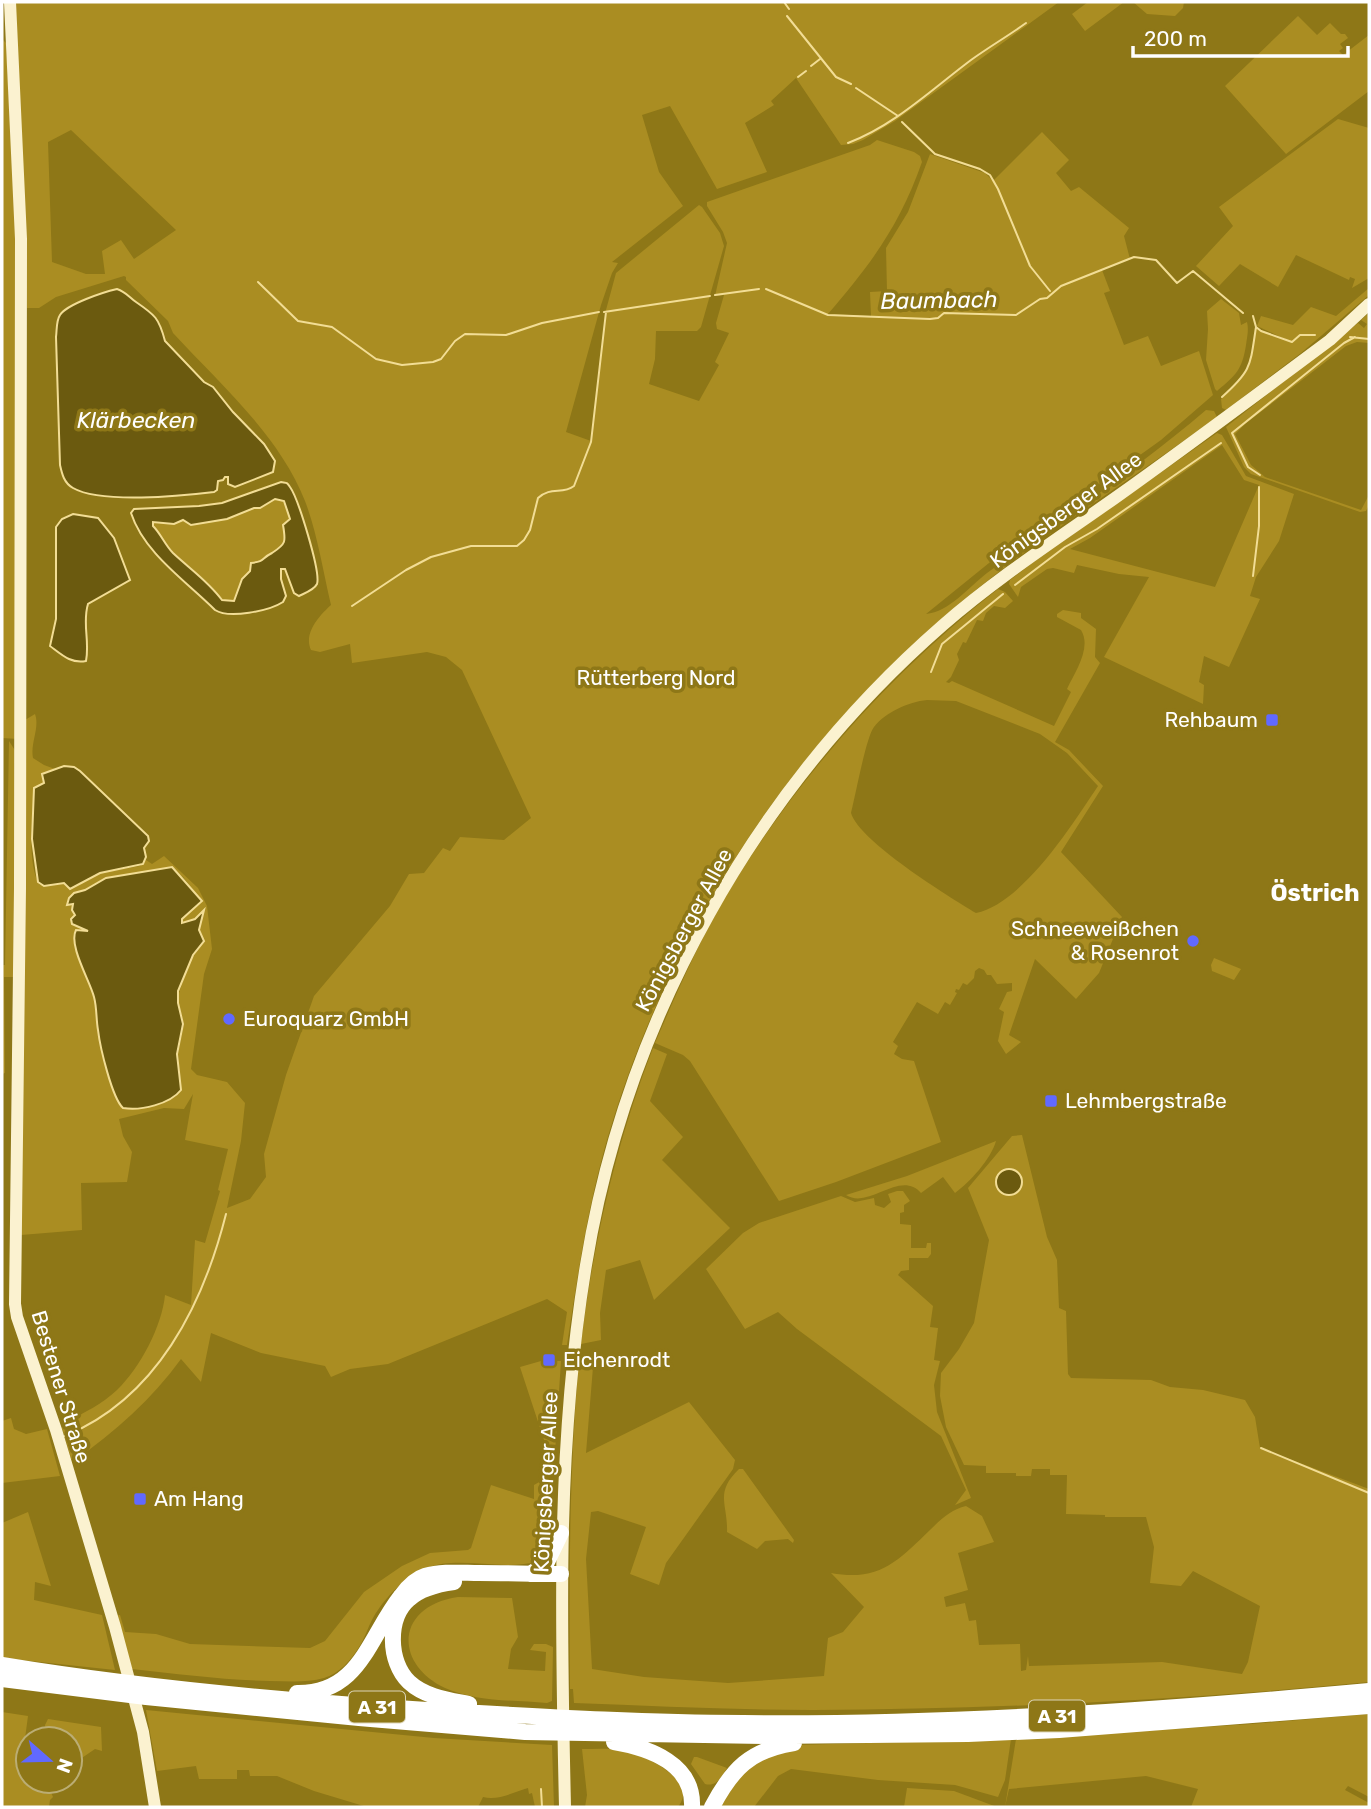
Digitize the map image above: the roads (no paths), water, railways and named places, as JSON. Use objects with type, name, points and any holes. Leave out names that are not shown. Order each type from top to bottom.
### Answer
[{"type":"highway","points":[[530,1574],[546,1564],[561,1532]]},
{"type":"highway","points":[[204,1691],[218,1688],[301,1693],[324,1690],[341,1682],[352,1672],[388,1612],[414,1582],[426,1576],[455,1573],[530,1574],[561,1580]]},
{"type":"highway","points":[[550,1717],[538,1710],[485,1707],[423,1692],[409,1683],[401,1672],[393,1645],[399,1612],[408,1599],[434,1586],[452,1582],[561,1580]]},
{"type":"highway","name":"A 31","points":[[2,1665],[204,1691],[351,1705],[550,1717],[743,1723],[899,1721],[1155,1710],[1369,1691]]},
{"type":"highway","name":"A 31","points":[[2,1679],[279,1710],[525,1732],[904,1735],[1059,1730],[1369,1706]]},
{"type":"highway","points":[[525,1732],[547,1737],[603,1740],[633,1745],[661,1755],[679,1769],[689,1784],[692,1807]]},
{"type":"highway","points":[[712,1807],[734,1771],[766,1750],[797,1743],[904,1735]]},
{"type":"street","name":"Bestener Straße","points":[[9,2],[21,239],[20,888],[15,1304],[56,1430],[114,1627],[143,1732],[155,1807]]},
{"type":"street","name":"Königsberger Allee","points":[[565,1807],[561,1532],[575,1340],[586,1262],[612,1150],[645,1048],[684,962],[728,880],[775,809],[874,690],[945,624],[1000,580],[1331,340],[1369,304]]},
{"type":"water","name":"Klärbecken","points":[[117,289],[152,314],[161,327],[165,341],[204,382],[213,387],[264,444],[275,461],[273,472],[235,487],[228,484],[228,477],[225,477],[218,481],[217,490],[214,492],[162,497],[102,496],[86,493],[67,484],[60,465],[56,337],[58,320],[70,307]]},
{"type":"water","points":[[281,482],[287,483],[294,494],[308,535],[316,565],[316,586],[299,596],[294,593],[285,569],[281,569],[286,596],[283,602],[249,613],[221,613],[156,554],[137,527],[131,513],[134,509],[222,503]],"holes":[[[275,499],[284,501],[290,519],[283,525],[284,542],[261,561],[251,563],[250,571],[242,579],[234,601],[222,600],[173,553],[153,526],[153,522],[174,524],[183,520],[191,525],[227,519],[260,508]]]},
{"type":"water","points":[[73,514],[98,518],[114,538],[130,580],[88,604],[87,654],[86,661],[81,662],[67,658],[50,646],[56,619],[56,527],[62,519]]},
{"type":"water","points":[[64,766],[80,771],[148,836],[143,864],[100,873],[70,889],[64,883],[44,886],[38,882],[32,839],[34,788],[44,783],[42,774]]},
{"type":"water","points":[[172,867],[202,901],[182,919],[182,923],[195,919],[204,910],[199,930],[204,941],[193,955],[178,991],[183,1024],[177,1054],[181,1090],[170,1099],[155,1105],[123,1108],[107,1072],[94,997],[75,945],[76,930],[88,931],[72,924],[71,919],[75,915],[73,904],[67,905],[74,893],[106,878]]},
{"type":"water","points":[[1009,1169],[1019,1172],[1022,1182],[1019,1192],[1009,1195],[999,1192],[996,1182],[999,1172]]},
{"type":"waterway","points":[[784,2],[789,9]]},
{"type":"waterway","points":[[787,16],[836,77],[851,84]]},
{"type":"waterway","points":[[848,143],[897,117],[971,60],[1026,23]]},
{"type":"waterway","points":[[811,66],[820,59]]},
{"type":"waterway","points":[[798,77],[806,71]]},
{"type":"waterway","points":[[856,88],[898,116]]},
{"type":"waterway","points":[[902,122],[935,154],[990,175],[1030,266],[1050,291]]},
{"type":"waterway","name":"Baumbach","points":[[766,289],[828,315],[930,319],[938,318],[944,313],[1016,315],[1040,299],[1047,298],[1061,286],[1134,257],[1156,260],[1177,283],[1193,271],[1243,313]]},
{"type":"waterway","name":"Baumbach","points":[[258,282],[298,321],[332,327],[376,359],[402,365],[441,359],[455,341],[465,334],[506,335],[542,323],[599,312]]},
{"type":"waterway","name":"Baumbach","points":[[715,295],[759,289]]},
{"type":"waterway","name":"Baumbach","points":[[604,312],[710,296]]},
{"type":"waterway","points":[[352,606],[406,570],[431,557],[471,546],[517,546],[530,530],[538,498],[547,492],[574,486],[591,442],[606,312]]},
{"type":"waterway","name":"Baumbach","points":[[1253,316],[1256,327],[1261,331],[1292,342],[1300,335],[1315,335]]},
{"type":"waterway","points":[[1222,397],[1239,380],[1248,366],[1256,327]]},
{"type":"waterway","name":"Baumbach","points":[[1350,337],[1369,339]]},
{"type":"waterway","points":[[1260,475],[1248,467],[1232,433],[1355,337]]},
{"type":"waterway","points":[[1015,585],[1065,547],[1097,529],[1221,443]]},
{"type":"waterway","points":[[1253,576],[1259,526],[1259,487]]},
{"type":"waterway","points":[[931,672],[942,644],[1003,594]]},
{"type":"waterway","points":[[65,1436],[97,1419],[126,1398],[150,1373],[171,1345],[204,1282],[226,1214]]},
{"type":"waterway","points":[[1261,1448],[1369,1493]]},
{"type":"waterway","points":[[541,1789],[542,1807]]},
{"type":"place","name":"Rehbaum","points":[[1272,720]]},
{"type":"place","name":"Schneeweißchen & Rosenrot","points":[[1193,941]]},
{"type":"place","name":"Euroquarz GmbH","points":[[229,1019]]},
{"type":"place","name":"Lehmbergstraße","points":[[1051,1101]]},
{"type":"place","name":"Eichenrodt","points":[[549,1360]]},
{"type":"place","name":"Am Hang","points":[[140,1499]]},
{"type":"district","name":"Östrich","points":[[1315,893]]},
{"type":"park label","name":"Rütterberg Nord","points":[[656,678]]}]
